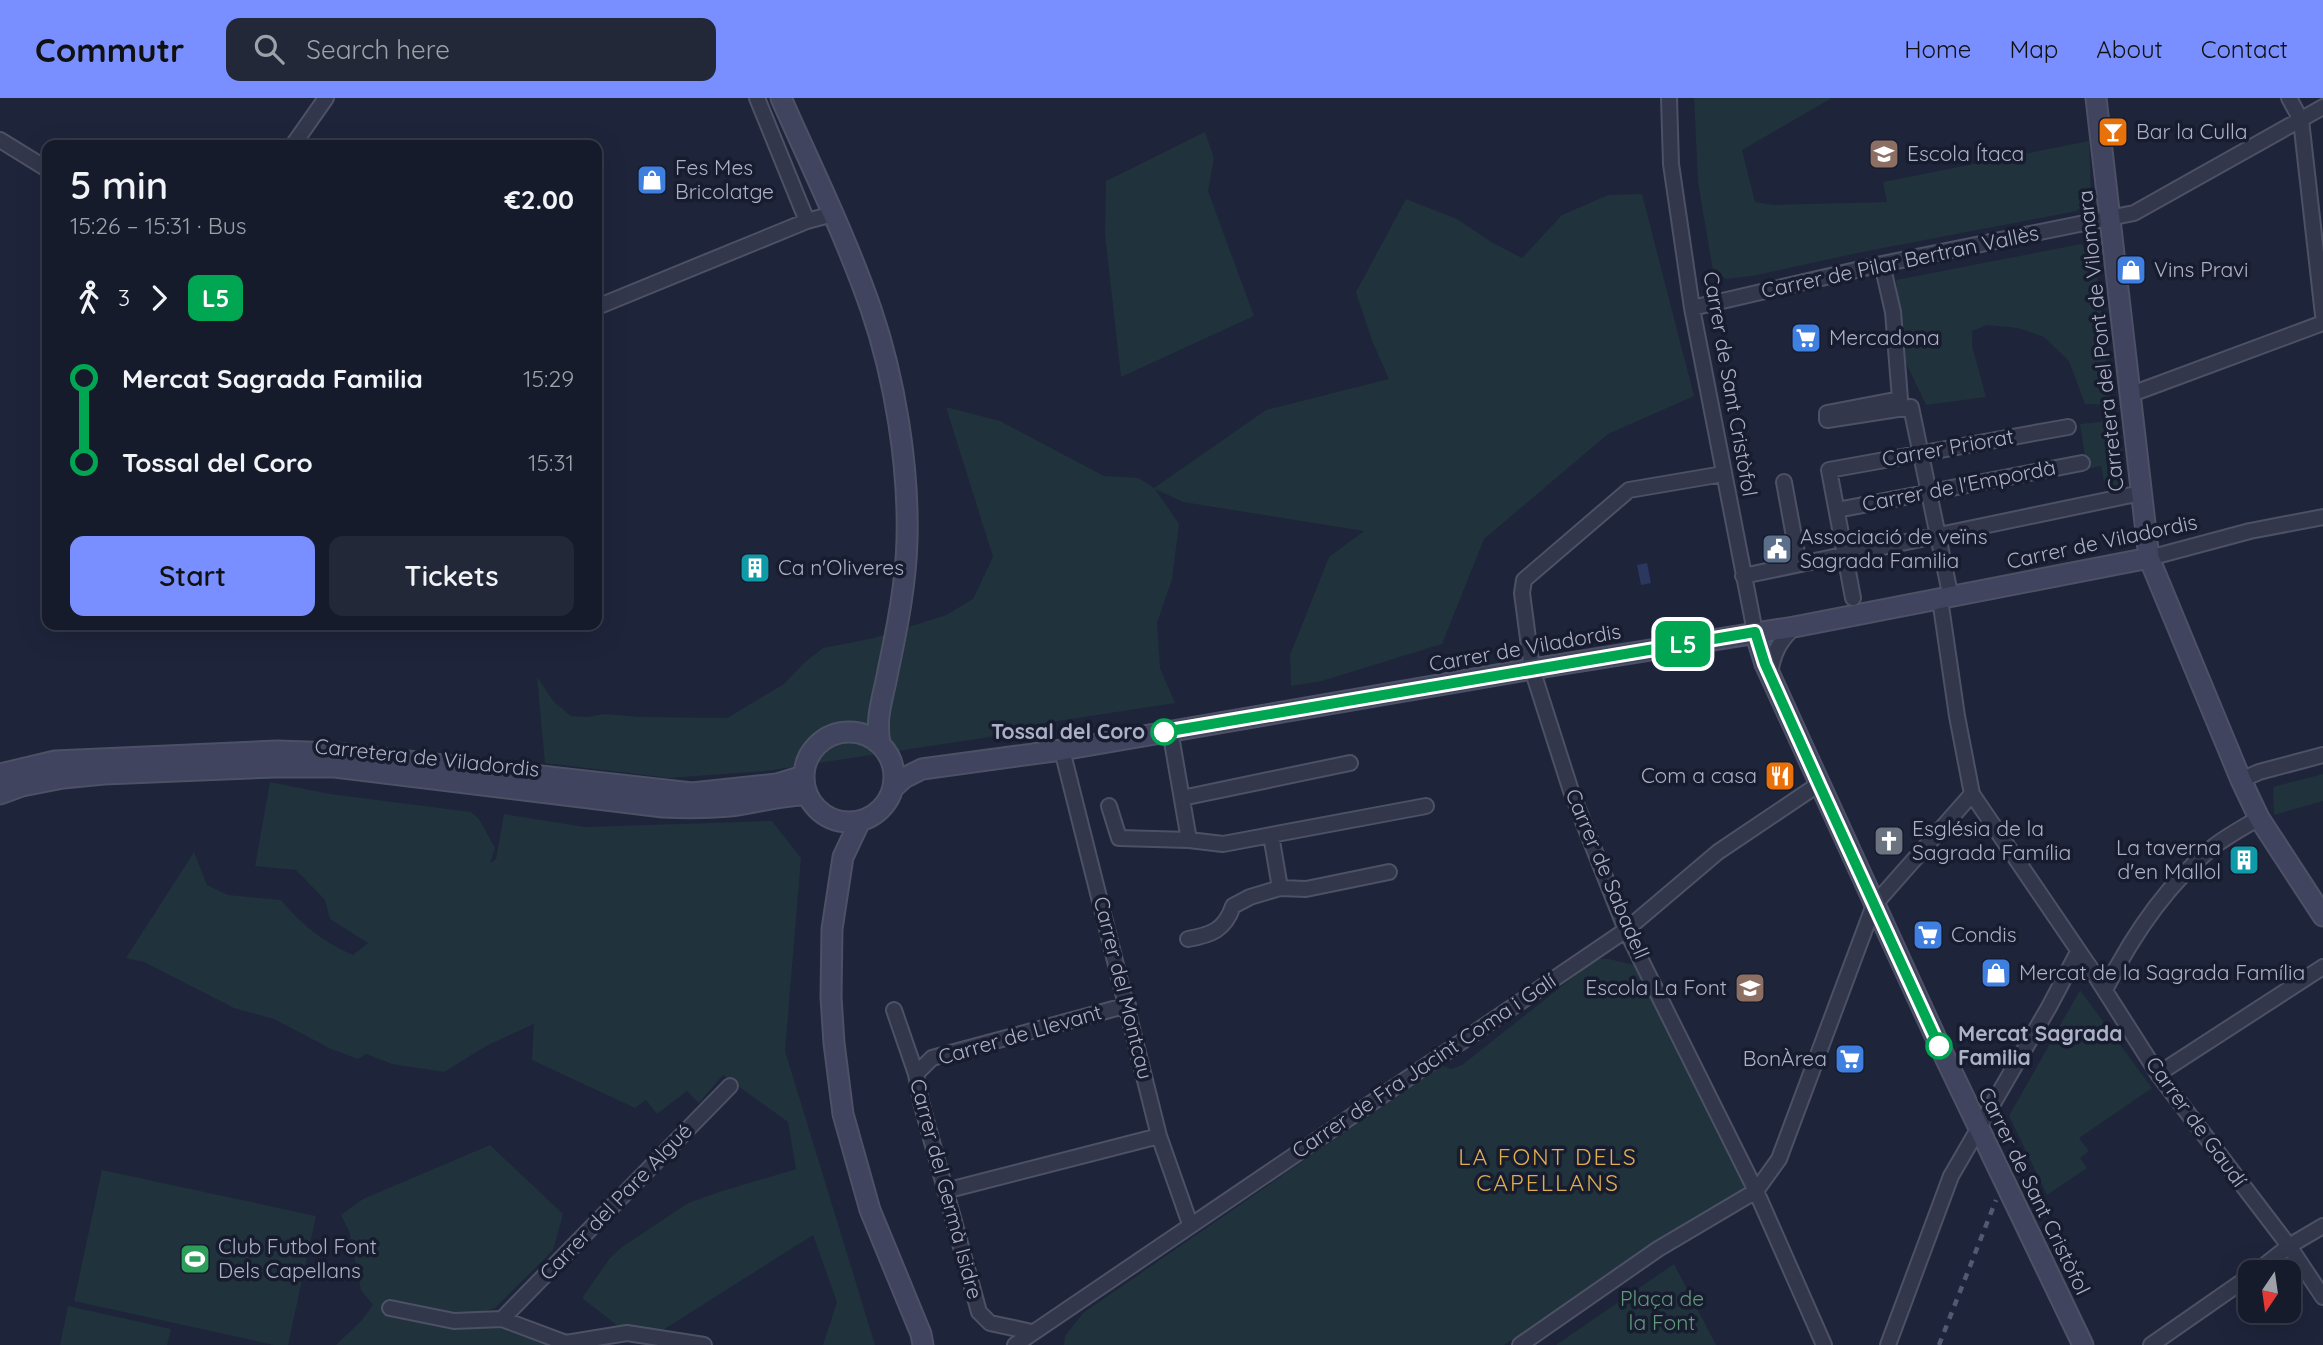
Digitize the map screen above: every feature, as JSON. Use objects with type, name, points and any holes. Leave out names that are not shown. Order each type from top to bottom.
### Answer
[{"type":"street","points":[[297,140],[326,98]]},
{"type":"street","points":[[757,98],[807,222]]},
{"type":"street","points":[[781,98],[825,195],[872,311],[892,387],[899,430],[907,539],[902,597],[887,679],[877,716],[884,750],[893,771],[892,788]]},
{"type":"street","name":"Carrer de Sant Cristòfol","points":[[1669,98],[1671,164],[1692,308],[1755,632],[1770,674],[1874,905],[2083,1345]]},
{"type":"street","name":"Carretera del Pont de Vilomara","points":[[2096,98],[2149,558],[2259,818],[2323,916]]},
{"type":"street","points":[[2289,98],[2301,120],[2323,315]]},
{"type":"street","name":"Carrer de Pilar Bertran Vallès","points":[[1692,308],[1882,264],[2134,213],[2323,107]]},
{"type":"street","points":[[0,140],[42,166]]},
{"type":"street","points":[[602,305],[833,214]]},
{"type":"street","name":"Carrer de Gaudí","points":[[1882,264],[1893,312],[1900,399],[1827,413],[1827,420],[1911,407],[1937,534],[1957,716],[1972,794],[2105,990],[2158,1074],[2289,1246],[2323,1297]]},
{"type":"street","points":[[2129,395],[2323,323]]},
{"type":"street","name":"Carrer Priorat","points":[[1837,510],[1829,470],[2068,427]]},
{"type":"street","name":"Carrer de l'Empordà","points":[[1837,510],[2082,463]]},
{"type":"street","name":"Carrer de Sabadell","points":[[1723,474],[1629,490],[1524,580],[1522,593],[1532,669],[1571,791],[1626,930],[1756,1191],[1824,1345]]},
{"type":"street","points":[[1784,482],[1799,564]]},
{"type":"street","points":[[1743,576],[2141,493]]},
{"type":"street","points":[[1837,510],[1853,598]]},
{"type":"street","name":"Carrer de Viladordis","points":[[1062,750],[1794,627],[2149,558],[2250,531],[2323,517]]},
{"type":"street","points":[[1770,674],[1773,653],[1794,627]]},
{"type":"street","points":[[856,733],[866,728],[877,716]]},
{"type":"street","points":[[1170,730],[1189,840]]},
{"type":"street","points":[[922,769],[884,750],[871,738],[856,733],[838,734],[822,741],[810,754],[805,785],[816,808],[830,818],[842,822],[860,821],[881,809],[892,788],[922,769],[1062,750]]},
{"type":"street","name":"Carrer del Montcau","points":[[1062,750],[1159,1136],[1190,1224]]},
{"type":"street","name":"Carretera de Viladordis","points":[[0,774],[55,761],[277,751],[337,753],[692,793],[776,784],[805,785]]},
{"type":"street","points":[[2241,780],[2259,772],[2323,755]]},
{"type":"street","points":[[1182,798],[1350,763]]},
{"type":"street","name":"Carretera de Viladordis","points":[[0,794],[22,786],[62,778],[274,767],[335,767],[663,807],[733,806],[782,795],[805,785]]},
{"type":"street","name":"Carrer de Fra Jacint Coma i Galí","points":[[1024,1340],[1190,1224],[1626,930],[1718,852],[1819,784]]},
{"type":"street","points":[[1520,1345],[1658,1249],[1756,1191],[1779,1159],[1874,905],[1972,794]]},
{"type":"street","points":[[1109,806],[1119,838],[1223,844],[1426,806]]},
{"type":"street","points":[[830,818],[842,843],[843,857],[832,929],[831,997],[843,1114],[870,1210],[925,1341]]},
{"type":"street","points":[[2105,990],[2126,948],[2179,879],[2214,846],[2259,818]]},
{"type":"street","points":[[843,857],[860,821]]},
{"type":"street","points":[[1271,835],[1280,888]]},
{"type":"street","points":[[1188,939],[1211,935],[1229,918],[1233,906],[1250,897],[1280,888],[1306,889],[1389,872]]},
{"type":"street","points":[[1888,1345],[1951,1176],[2078,952]]},
{"type":"street","points":[[2158,1074],[2323,967]]},
{"type":"street","name":"Carrer de Llevant","points":[[916,1074],[932,1058],[1128,1005]]},
{"type":"street","name":"Carrer del Germà Isidre","points":[[894,1010],[916,1074],[921,1102],[979,1312],[990,1323],[1024,1340]]},
{"type":"street","name":"Carrer del Pare Algué","points":[[502,1319],[730,1086]]},
{"type":"street","points":[[945,1191],[1159,1136]]},
{"type":"street","points":[[2271,1260],[2323,1226]]},
{"type":"street","points":[[2151,1345],[2238,1284]]},
{"type":"street","points":[[390,1308],[454,1321],[502,1319],[566,1343],[627,1333],[704,1345]]},
{"type":"green space","points":[[1694,98],[1832,98],[1742,150],[1755,202],[1773,205],[1887,202],[1883,182],[2089,141],[2091,195],[2077,211],[1726,279],[1713,271],[1698,182]]},
{"type":"green space","points":[[1205,132],[1214,158],[1208,191],[1254,316],[1121,377],[1105,234],[1106,181]]},
{"type":"green space","points":[[1642,194],[1694,396],[1608,434],[1484,539],[1442,644],[1322,681],[1291,686],[1290,655],[1329,557],[1364,531],[1183,502],[1155,489],[1179,524],[1172,579],[1157,623],[1160,668],[1175,703],[1026,726],[1016,733],[766,771],[669,778],[545,763],[537,677],[554,702],[571,716],[604,714],[727,718],[784,684],[823,648],[874,638],[946,615],[973,599],[993,557],[946,407],[1000,421],[1104,476],[1139,478],[1154,488],[1266,410],[1389,379],[1373,343],[1356,292],[1406,199],[1457,219],[1522,258],[1562,215],[1608,195]]},
{"type":"green space","points":[[2081,244],[2095,257],[2111,405],[2085,404],[2069,361],[2044,337],[2018,328],[1987,325],[1972,331],[1972,346],[1986,397],[1926,405],[1905,361],[1896,280]]},
{"type":"green space","points":[[2119,420],[2125,485],[2105,487],[2101,466],[2087,469],[2080,424]]},
{"type":"green space","points":[[2323,774],[2323,801],[2274,815],[2273,787]]},
{"type":"green space","points":[[270,782],[330,794],[471,812],[479,819],[495,848],[490,863],[496,859],[504,814],[585,827],[772,821],[801,858],[785,1051],[875,1345],[823,1345],[837,1302],[813,1235],[652,1337],[627,1333],[582,1298],[610,1258],[622,1247],[688,1203],[796,1169],[788,1122],[723,1075],[699,1103],[687,1091],[657,1114],[646,1100],[635,1108],[532,1060],[534,1024],[488,1045],[444,1072],[392,1064],[366,1054],[358,1059],[331,1049],[274,1019],[234,1008],[144,962],[126,958],[194,852],[207,885],[228,895],[281,900],[314,932],[353,955],[368,943],[330,919],[325,900],[296,870],[255,866]]},
{"type":"green space","points":[[1596,959],[1634,965],[1746,1191],[1504,1345],[1064,1345],[1065,1336],[1083,1313],[1434,1071],[1443,1066],[1451,1069],[1462,1065]]},
{"type":"green space","points":[[2080,990],[2152,1088],[2079,1138],[2089,1151],[2080,1158],[2087,1168],[2047,1195],[2009,1116]]},
{"type":"green space","points":[[490,1145],[563,1214],[553,1250],[495,1308],[458,1320],[502,1319],[566,1345],[336,1345],[362,1320],[373,1305],[361,1290],[349,1231],[341,1215],[363,1199]]},
{"type":"green space","name":"Club Futbol Font Dels Capellans","points":[[102,1170],[316,1216],[288,1345],[274,1345],[74,1301]]},
{"type":"green space","name":"Plaça de la Font","points":[[1674,1264],[1716,1345],[1556,1345]]},
{"type":"green space","points":[[68,1306],[171,1329],[167,1345],[60,1345]]},
{"type":"water","points":[[1647,563],[1651,583],[1641,585],[1637,565]]},
{"type":"railway","points":[[1939,1345],[1996,1200]]},
{"type":"bus line","name":"L5","points":[[1164,732],[1755,632],[1765,664],[1939,1046]]},
{"type":"place","name":"Bar la Culla","points":[[2113,132]]},
{"type":"place","name":"Escola Ítaca","points":[[1884,154]]},
{"type":"place","name":"Fes Mes Bricolatge","points":[[652,180]]},
{"type":"place","name":"Vins Pravi","points":[[2131,270]]},
{"type":"place","name":"Mercadona","points":[[1806,338]]},
{"type":"place","name":"Associació de veïns Sagrada Familia","points":[[1777,549]]},
{"type":"place","name":"Ca n'Oliveres","points":[[755,568]]},
{"type":"place","name":"Tossal del Coro","points":[[1164,732]]},
{"type":"place","name":"Com a casa","points":[[1780,776]]},
{"type":"place","name":"Església de la Sagrada Família","points":[[1889,841]]},
{"type":"place","name":"La taverna d'en Mallol","points":[[2244,860]]},
{"type":"place","name":"Condis","points":[[1928,935]]},
{"type":"place","name":"Mercat de la Sagrada Família","points":[[1996,973]]},
{"type":"place","name":"Escola La Font","points":[[1750,988]]},
{"type":"place","name":"Mercat Sagrada Familia","points":[[1939,1046]]},
{"type":"place","name":"BonÀrea","points":[[1850,1059]]},
{"type":"place","name":"Club Futbol Font Dels Capellans","points":[[195,1259]]},
{"type":"district","name":"LA FONT DELS CAPELLANS","points":[[1548,1170]]}]
